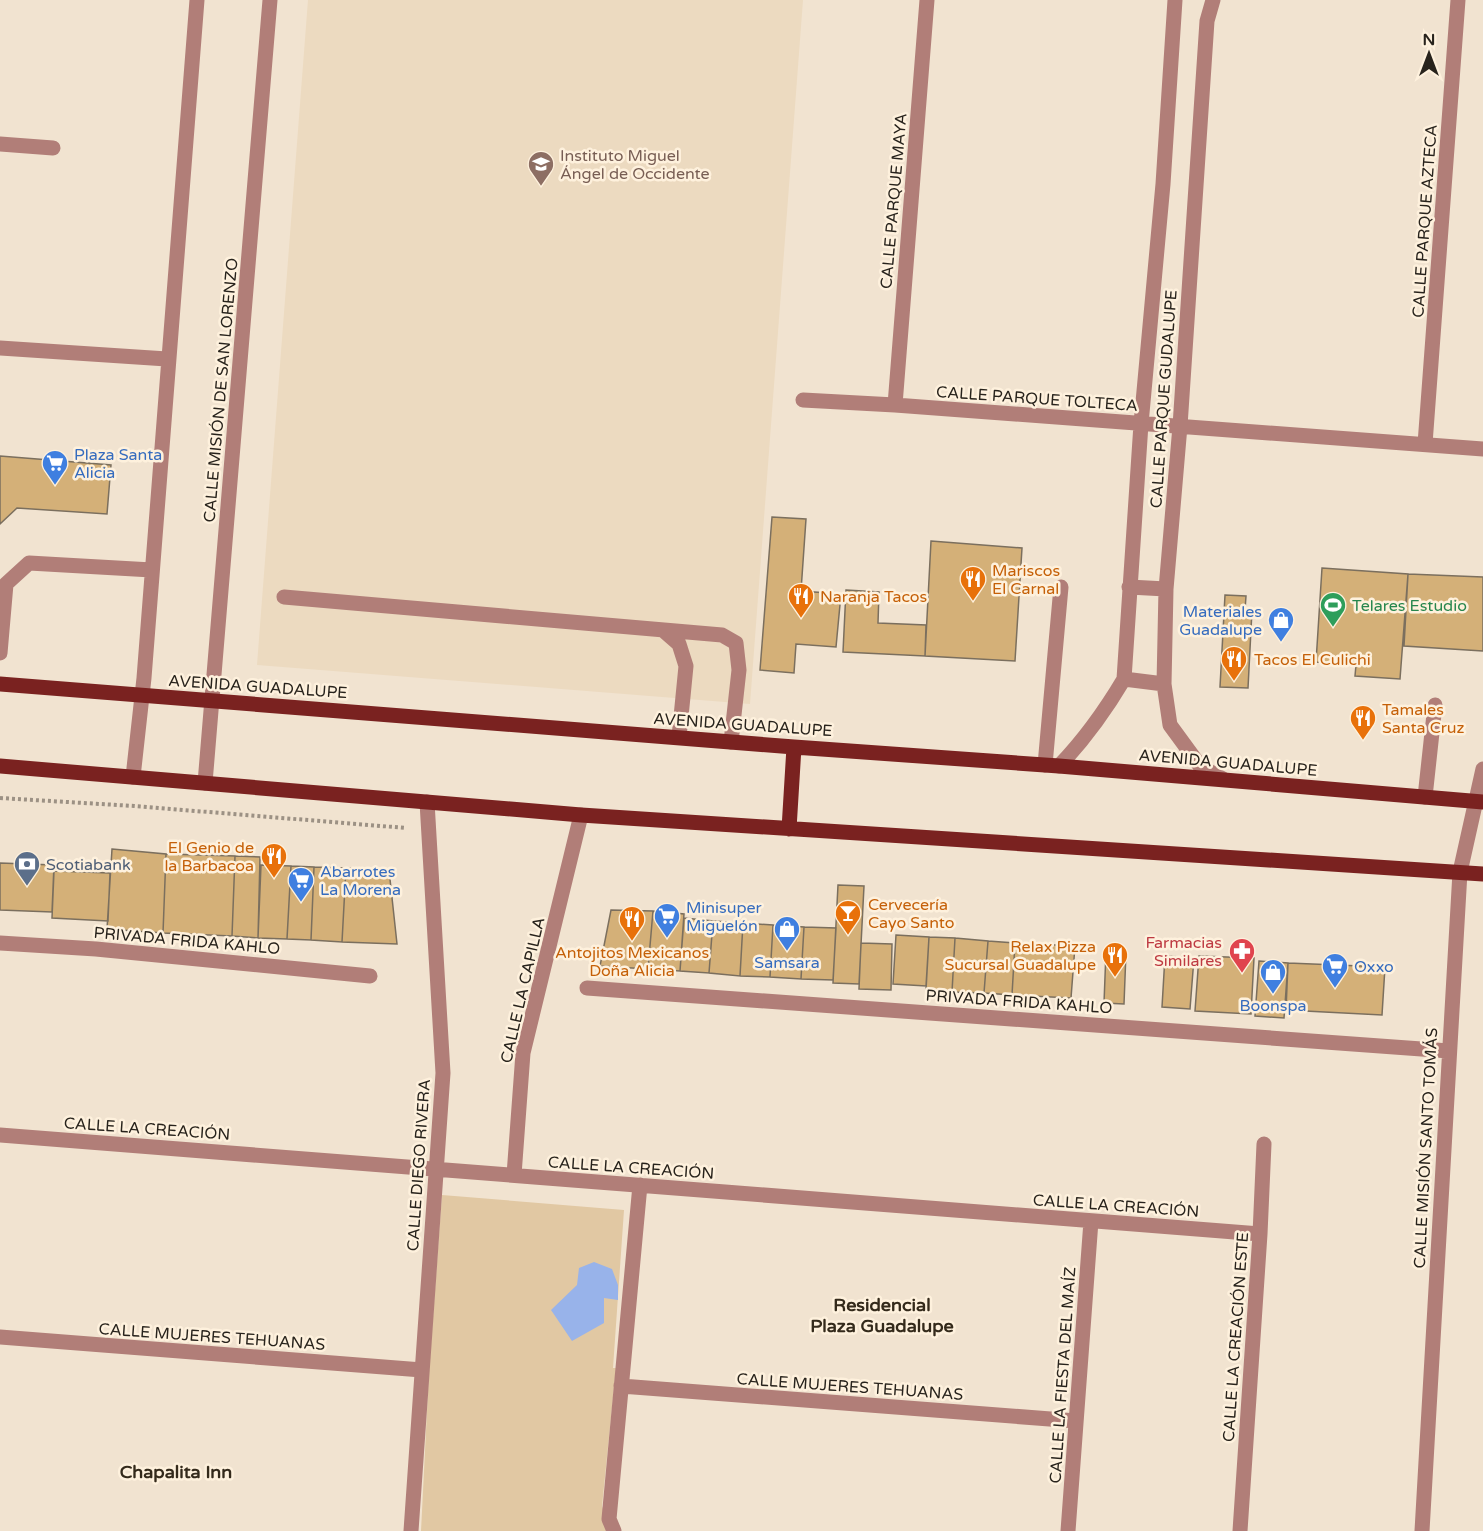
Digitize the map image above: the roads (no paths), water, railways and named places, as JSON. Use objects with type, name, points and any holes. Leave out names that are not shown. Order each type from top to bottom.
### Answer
[{"type":"main road","name":"AVENIDA GUADALUPE","points":[[0,684],[794,747],[1052,765],[1479,801]]},
{"type":"main road","points":[[789,829],[794,747]]},
{"type":"main road","points":[[0,766],[581,815],[1483,874]]},
{"type":"street","points":[[133,777],[142,695],[197,0]]},
{"type":"street","name":"CALLE MISIÓN DE SAN LORENZO","points":[[206,783],[270,0]]},
{"type":"street","name":"CALLE PARQUE MAYA","points":[[895,405],[927,0]]},
{"type":"street","name":"CALLE PARQUE GUDALUPE","points":[[1052,765],[1082,742],[1103,714],[1124,679],[1141,424],[1163,184],[1175,0]]},
{"type":"street","name":"CALLE PARQUE GUDALUPE","points":[[1214,0],[1208,21],[1180,426],[1166,589],[1164,684],[1170,725],[1200,766],[1223,779]]},
{"type":"street","name":"CALLE PARQUE AZTECA","points":[[1425,444],[1458,0]]},
{"type":"street","points":[[0,144],[53,148]]},
{"type":"street","points":[[0,348],[167,359]]},
{"type":"street","name":"CALLE PARQUE TOLTECA","points":[[803,400],[1483,449]]},
{"type":"street","points":[[0,653],[6,584],[29,562],[152,570]]},
{"type":"street","points":[[1052,765],[1061,587]]},
{"type":"street","points":[[1129,587],[1166,589]]},
{"type":"street","points":[[284,597],[722,635],[736,643],[739,670],[731,742]]},
{"type":"street","points":[[663,630],[679,644],[686,666],[679,737]]},
{"type":"street","points":[[1124,679],[1164,684]]},
{"type":"street","points":[[1425,797],[1435,705]]},
{"type":"street","name":"CALLE MISIÓN SANTO TOMÁS","points":[[1422,1531],[1460,872],[1479,801],[1483,769]]},
{"type":"street","name":"CALLE DIEGO RIVERA","points":[[411,1531],[443,1074],[428,802]]},
{"type":"street","name":"CALLE LA CAPILLA","points":[[514,1175],[523,1053],[581,815]]},
{"type":"street","name":"PRIVADA FRIDA KAHLO","points":[[0,943],[370,975]]},
{"type":"street","name":"PRIVADA FRIDA KAHLO","points":[[587,988],[1449,1051]]},
{"type":"street","name":"CALLE LA CREACIÓN","points":[[0,1135],[1260,1234]]},
{"type":"street","name":"CALLE LA CREACIÓN ESTE","points":[[1240,1531],[1264,1144]]},
{"type":"street","points":[[614,1531],[609,1519],[640,1185]]},
{"type":"street","name":"CALLE LA FIESTA DEL MAÍZ","points":[[1068,1531],[1091,1221]]},
{"type":"street","name":"CALLE MUJERES TEHUANAS","points":[[0,1337],[422,1370]]},
{"type":"street","name":"CALLE MUJERES TEHUANAS","points":[[621,1386],[1076,1421]]},
{"type":"water","points":[[594,1262],[612,1269],[618,1285],[618,1300],[604,1298],[604,1323],[572,1341],[551,1310],[577,1285],[579,1268]]},
{"type":"place","name":"Instituto Miguel Ángel de Occidente","points":[[541,187]]},
{"type":"place","name":"Plaza Santa Alicia","points":[[55,486]]},
{"type":"place","name":"Mariscos El Carnal","points":[[973,602]]},
{"type":"place","name":"Naranja Tacos","points":[[801,619]]},
{"type":"place","name":"Telares Estudio","points":[[1333,628]]},
{"type":"place","name":"Materiales Guadalupe","points":[[1281,643]]},
{"type":"place","name":"Tacos El Culichi","points":[[1234,682]]},
{"type":"place","name":"Tamales Santa Cruz","points":[[1363,741]]},
{"type":"place","name":"El Genio de la Barbacoa","points":[[274,879]]},
{"type":"place","name":"Scotiabank","points":[[27,887]]},
{"type":"place","name":"Abarrotes La Morena","points":[[301,903]]},
{"type":"place","name":"Cervecería Cayo Santo","points":[[848,936]]},
{"type":"place","name":"Minisuper Miguelón","points":[[667,939]]},
{"type":"place","name":"Antojitos Mexicanos Doña Alicia","points":[[632,942]]},
{"type":"place","name":"Samsara","points":[[787,952]]},
{"type":"place","name":"Farmacias Similares","points":[[1242,974]]},
{"type":"place","name":"Relax Pizza Sucursal Guadalupe","points":[[1115,978]]},
{"type":"place","name":"Oxxo","points":[[1335,989]]},
{"type":"place","name":"Boonspa","points":[[1273,995]]},
{"type":"district","name":"Residencial Plaza Guadalupe","points":[[882,1315]]},
{"type":"district","name":"Chapalita Inn","points":[[176,1472]]}]
